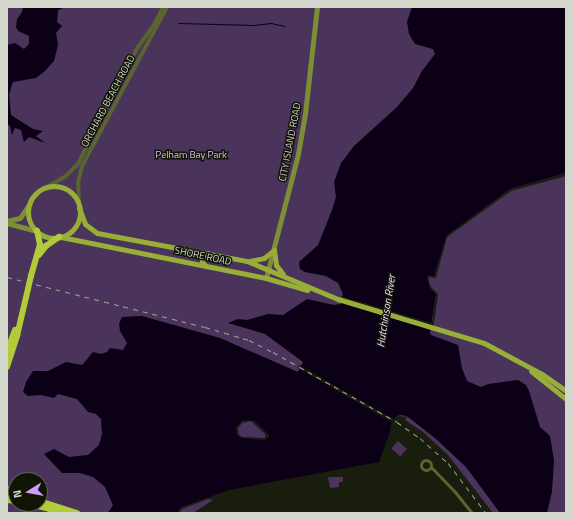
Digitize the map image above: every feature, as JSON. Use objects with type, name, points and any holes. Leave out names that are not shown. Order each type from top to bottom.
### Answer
[{"type":"highway","points":[[7,367],[17,336],[40,242],[37,231]]},
{"type":"highway","points":[[36,260],[46,246],[60,237]]},
{"type":"highway","points":[[7,352],[22,311]]},
{"type":"highway","points":[[48,504],[77,513]]},
{"type":"highway","points":[[48,509],[64,513]]},
{"type":"main road","name":"CITY ISLAND ROAD","points":[[266,278],[298,154],[306,107],[317,7]]},
{"type":"main road","points":[[57,186],[66,189],[75,197],[79,207],[76,224],[70,232],[60,237],[47,237],[37,231],[7,222],[20,218],[36,194],[48,187],[57,186]]},
{"type":"main road","points":[[30,203],[29,217],[37,231]]},
{"type":"main road","name":"SHORE ROAD","points":[[79,207],[85,224],[96,233],[247,261],[268,268],[285,277],[338,299]]},
{"type":"main road","name":"SHORE ROAD","points":[[60,237],[266,278],[484,343],[542,374],[566,391]]},
{"type":"main road","points":[[247,261],[262,259],[274,250]]},
{"type":"main road","points":[[274,250],[276,267],[285,277]]},
{"type":"main road","points":[[206,266],[202,259],[204,254],[209,253]]},
{"type":"main road","name":"SHORE ROAD","points":[[508,356],[544,381],[566,399]]},
{"type":"main road","points":[[542,374],[566,388]]},
{"type":"street","name":"ORCHARD BEACH ROAD","points":[[48,187],[66,176],[78,164],[135,51],[154,25],[163,7]]},
{"type":"street","name":"ORCHARD BEACH ROAD","points":[[79,207],[78,183],[82,166],[167,7]]},
{"type":"street","points":[[430,467],[455,492],[472,513]]},
{"type":"green space","name":"Pelham Bay Park","points":[[7,7],[439,7],[443,17],[380,296],[343,294],[341,304],[334,305],[298,372],[119,513],[7,513]]},
{"type":"green space","points":[[566,173],[566,513],[493,513],[448,455],[423,432],[405,420],[407,417],[396,416],[420,381],[431,289],[427,276],[446,237],[510,189]]},
{"type":"green space","points":[[251,421],[265,434],[265,438],[242,437],[239,435],[238,428],[242,423]]},
{"type":"green space","points":[[398,441],[407,449],[400,456],[391,448]]},
{"type":"green space","points":[[328,477],[343,477],[343,482],[339,482],[339,487],[330,488]]},
{"type":"green space","points":[[208,499],[213,500],[193,513],[179,513],[182,509]]},
{"type":"water","points":[[23,7],[66,7],[58,10],[57,22],[62,26],[56,33],[58,45],[54,61],[36,78],[13,82],[9,94],[11,115],[33,129],[43,131],[36,136],[45,143],[29,137],[24,142],[21,130],[15,128],[12,135],[10,126],[7,124],[7,45],[15,43],[24,49],[29,44],[29,36],[18,31],[16,27],[17,19],[22,12]]},
{"type":"water","name":"Hutchinson River","points":[[412,7],[566,7],[566,173],[510,189],[447,235],[434,277],[427,276],[431,289],[436,294],[430,333],[431,335],[458,345],[462,368],[467,381],[481,387],[488,384],[518,380],[526,385],[540,427],[550,436],[554,460],[552,492],[547,513],[500,513],[466,467],[436,439],[408,417],[402,415],[396,416],[391,424],[390,432],[379,462],[229,490],[181,507],[177,513],[108,513],[113,505],[105,487],[93,477],[80,473],[62,473],[44,454],[54,449],[69,457],[88,455],[99,445],[102,434],[101,419],[96,414],[88,412],[77,399],[58,394],[54,398],[41,395],[28,396],[23,392],[26,382],[33,371],[48,371],[66,362],[82,365],[93,352],[101,354],[107,352],[110,348],[123,350],[127,343],[120,331],[119,324],[122,317],[142,316],[220,338],[298,372],[303,362],[265,334],[228,323],[238,319],[247,320],[268,314],[283,315],[307,299],[334,305],[341,304],[343,294],[338,283],[326,276],[305,272],[300,269],[299,262],[318,245],[336,197],[334,182],[341,163],[354,146],[397,107],[413,88],[422,71],[435,54],[433,49],[415,44],[409,34],[407,22]],"holes":[[[243,420],[255,421],[269,435],[268,438],[264,440],[241,438],[236,434],[236,427]]]},
{"type":"pier","points":[[566,173],[566,176],[511,191],[447,237],[436,278],[429,277],[428,280],[430,286],[438,294],[433,330],[339,302],[341,296],[432,323],[436,294],[429,287],[427,276],[429,275],[434,277],[447,235],[510,189]]},
{"type":"pier","points":[[299,365],[395,420],[393,423],[298,368]]},
{"type":"waterway","points":[[178,23],[254,25],[271,23],[285,26]]},
{"type":"railway","points":[[7,277],[205,327],[249,340],[397,422],[420,438],[448,463],[486,513]]}]
